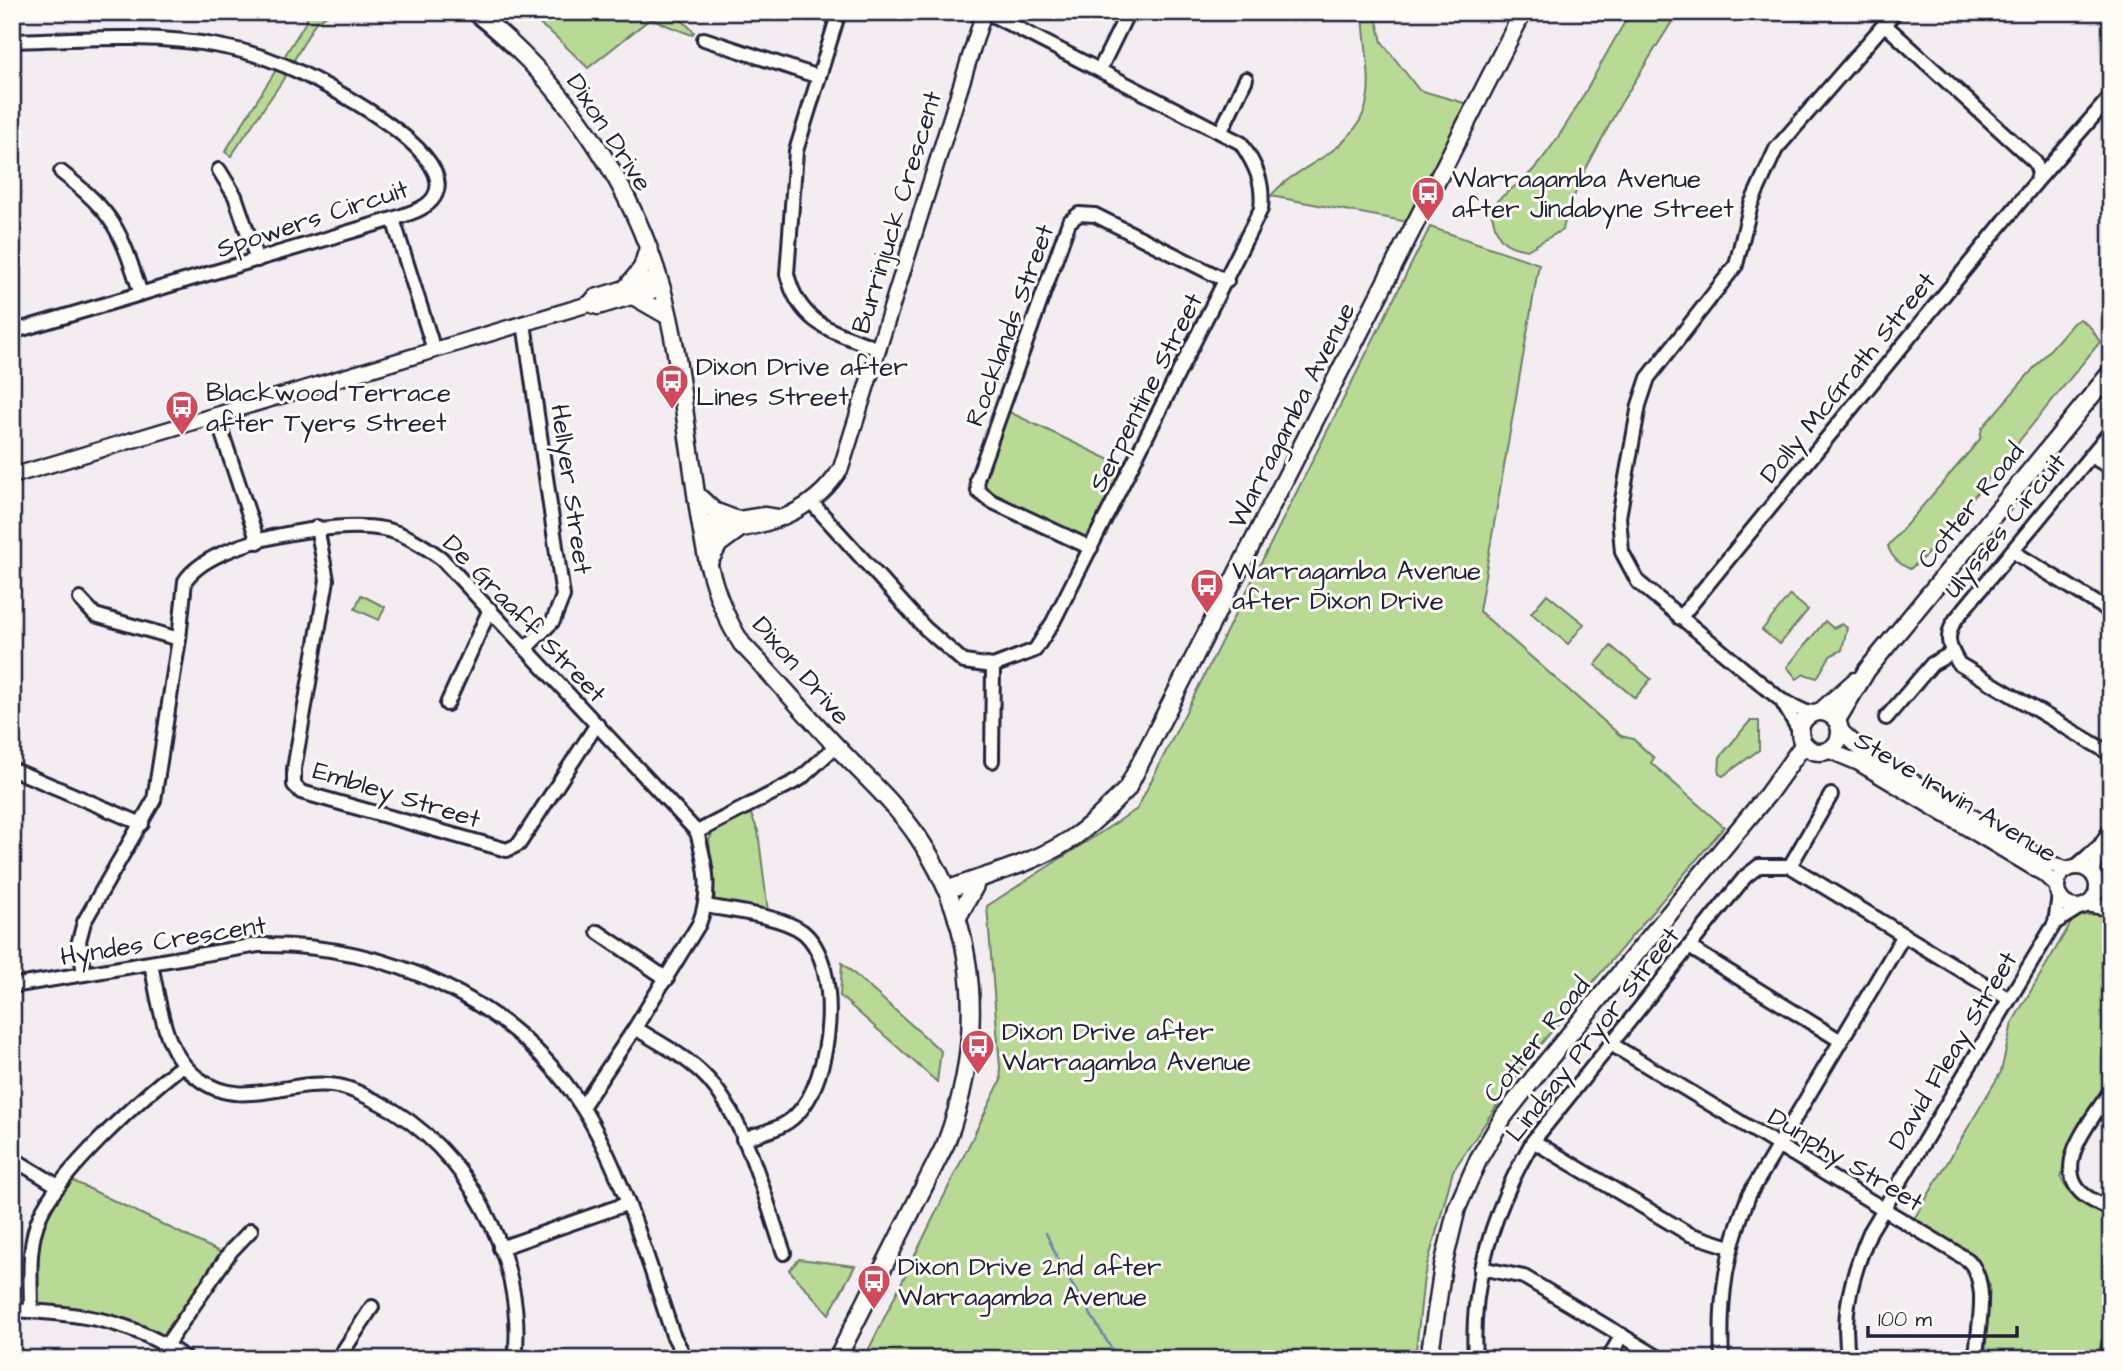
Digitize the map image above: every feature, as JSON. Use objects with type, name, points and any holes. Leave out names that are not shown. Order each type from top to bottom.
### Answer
[{"type":"main road","name":"Dixon Drive","points":[[475,12],[525,56],[578,118],[612,170],[648,247],[668,316],[708,564],[721,608],[742,644],[905,820],[934,865],[957,919],[967,958],[972,1021],[967,1076],[960,1108],[946,1143],[837,1359]]},
{"type":"main road","name":"Warragamba Avenue","points":[[948,894],[1069,841],[1098,818],[1127,789],[1160,729],[1523,12]]},
{"type":"main road","points":[[648,247],[642,268],[630,292],[668,316]]},
{"type":"main road","name":"Cotter Road","points":[[1812,745],[1802,722],[1867,670],[2111,372]]},
{"type":"main road","points":[[697,495],[736,525],[719,544],[708,564]]},
{"type":"main road","name":"Cotter Road","points":[[1429,1359],[1443,1266],[1457,1209],[1479,1158],[1504,1116],[1768,794],[1812,745],[1837,743],[1839,725],[1867,670]]},
{"type":"main road","points":[[1816,713],[1839,725]]},
{"type":"main road","points":[[934,865],[974,883],[957,919]]},
{"type":"street","points":[[839,12],[796,151],[787,274],[792,293],[817,325],[879,349]]},
{"type":"street","name":"Serpentine Street","points":[[985,12],[1241,143],[1258,169],[1263,191],[1261,209],[1227,281],[1053,622],[1035,650],[993,666]]},
{"type":"street","name":"Burrinjuck Crescent","points":[[702,530],[736,525],[764,515],[778,517],[812,503],[832,483],[841,467],[985,12]]},
{"type":"street","points":[[1100,69],[1128,12]]},
{"type":"street","points":[[1812,745],[1781,700],[1638,582],[1626,561],[1620,542],[1619,517],[1642,391],[1653,370],[1736,265],[1751,204],[1776,149],[1895,12]]},
{"type":"street","points":[[1884,24],[2035,162],[2039,173],[2037,181]]},
{"type":"street","name":"Spowers Circuit","points":[[12,41],[178,39],[222,46],[285,65],[364,107],[431,162],[438,180],[434,197],[422,208],[393,219],[12,332]]},
{"type":"street","points":[[704,39],[819,77]]},
{"type":"street","points":[[1221,131],[1247,79]]},
{"type":"street","name":"Dolly McGrath Street","points":[[1680,618],[2037,181],[2111,96]]},
{"type":"street","points":[[219,170],[235,196],[257,260]]},
{"type":"street","points":[[61,172],[83,189],[116,224],[141,294]]},
{"type":"street","name":"Rocklands Street","points":[[1091,548],[991,502],[978,491],[977,479],[1069,222],[1079,214],[1095,215],[1227,281]]},
{"type":"street","points":[[393,219],[434,350]]},
{"type":"street","points":[[12,476],[589,304],[595,297],[630,292],[660,283]]},
{"type":"street","name":"Hellyer Street","points":[[524,323],[564,596],[553,621],[526,648]]},
{"type":"street","points":[[216,415],[258,542]]},
{"type":"street","name":"Ulysses Circuit","points":[[1952,653],[1948,641],[1949,629],[2111,431]]},
{"type":"street","points":[[2091,456],[2111,468]]},
{"type":"street","points":[[812,503],[925,628],[964,662],[993,666],[992,761]]},
{"type":"street","name":"De Graaff Street","points":[[83,974],[79,941],[85,922],[150,811],[158,779],[185,581],[190,572],[206,559],[317,527],[355,526],[400,534],[441,558],[697,832],[706,866],[706,906],[692,939],[582,1107]]},
{"type":"street","name":"Embley Street","points":[[317,527],[327,580],[294,769],[294,785],[302,792],[507,850],[519,844],[597,724]]},
{"type":"street","points":[[2012,551],[2111,612]]},
{"type":"street","points":[[80,599],[95,615],[179,639]]},
{"type":"street","points":[[447,704],[490,609]]},
{"type":"street","points":[[1886,718],[1932,664],[1952,653],[1959,664],[2111,754]]},
{"type":"street","points":[[1781,700],[1816,713]]},
{"type":"street","name":"Steve Irwin Avenue","points":[[1839,725],[1865,753],[2050,863],[2071,869]]},
{"type":"street","name":"Steve Irwin Avenue","points":[[1812,745],[1870,770],[2044,874],[2058,891]]},
{"type":"street","points":[[697,832],[800,779],[835,746]]},
{"type":"street","points":[[12,769],[142,824]]},
{"type":"street","points":[[1831,795],[1790,866],[2009,999]]},
{"type":"street","points":[[2111,828],[2101,844],[2093,876],[2096,891],[2111,908]]},
{"type":"street","points":[[2101,844],[2071,869],[2058,891],[2068,905],[2111,908]]},
{"type":"street","name":"Lindsay Pryor Street","points":[[1475,1359],[1475,1312],[1481,1268],[1494,1220],[1511,1179],[1534,1140],[1745,877],[1759,866],[1790,866]]},
{"type":"street","points":[[2071,869],[2085,869],[2093,876]]},
{"type":"street","name":"David Fleay Street","points":[[1849,1359],[1845,1337],[1851,1283],[1870,1232],[2055,923],[2058,891]]},
{"type":"street","points":[[2084,905],[2096,891]]},
{"type":"street","name":"David Fleay Street","points":[[2055,923],[2084,905]]},
{"type":"street","points":[[706,906],[788,924],[804,933],[819,959],[829,998],[829,1032],[824,1064],[806,1104],[795,1117],[778,1127],[743,1139]]},
{"type":"street","points":[[598,932],[667,979]]},
{"type":"street","points":[[1722,1359],[1720,1306],[1730,1247],[1749,1195],[1904,935]]},
{"type":"street","name":"Hyndes Crescent","points":[[12,986],[258,945],[290,944],[347,950],[407,968],[453,989],[503,1023],[541,1056],[582,1107],[613,1166],[673,1335],[686,1359]]},
{"type":"street","points":[[1689,947],[1841,1041]]},
{"type":"street","points":[[151,964],[169,1041],[183,1065],[208,1085],[232,1094],[246,1095],[314,1085],[338,1086],[393,1110],[414,1123],[450,1157],[483,1207],[500,1248],[516,1307],[515,1359]]},
{"type":"street","points":[[635,1028],[701,1072],[722,1096],[743,1139],[784,1253]]},
{"type":"street","name":"Dunphy Street","points":[[1611,1044],[1959,1253],[1974,1266],[1983,1291],[1976,1359]]},
{"type":"street","points":[[31,1311],[33,1237],[40,1216],[58,1186],[132,1107],[183,1065]]},
{"type":"street","points":[[2111,1090],[2073,1153],[2070,1174],[2079,1191],[2111,1210]]},
{"type":"street","points":[[1534,1140],[1689,1234],[1730,1247]]},
{"type":"street","points":[[12,1158],[58,1186]]},
{"type":"street","points":[[500,1248],[626,1204]]},
{"type":"street","points":[[167,1344],[229,1254],[251,1230]]},
{"type":"street","points":[[1481,1268],[1524,1277],[1661,1359]]},
{"type":"street","points":[[338,1359],[372,1307]]},
{"type":"street","points":[[12,1310],[115,1321],[167,1344],[186,1359]]},
{"type":"street","points":[[1608,1359],[1622,1335]]},
{"type":"street","points":[[2107,1359],[2111,1341]]},
{"type":"green space","points":[[307,12],[331,12],[315,23],[281,83],[231,156],[225,152],[307,20]]},
{"type":"green space","points":[[523,12],[674,12],[694,32],[692,35],[650,19],[588,68],[554,35]]},
{"type":"green space","points":[[1375,12],[1382,42],[1419,90],[1471,105],[1413,223],[1271,196],[1288,179],[1343,142],[1357,126],[1365,110],[1369,76],[1363,13]]},
{"type":"green space","points":[[1631,12],[1678,12],[1620,105],[1580,180],[1562,230],[1527,250],[1504,242],[1497,232],[1490,208],[1529,174],[1548,151],[1574,112]]},
{"type":"green space","points":[[1430,227],[1539,264],[1479,611],[1621,736],[1633,739],[1654,758],[1651,763],[1724,827],[1529,1058],[1453,1171],[1424,1277],[1415,1359],[864,1359],[1001,1080],[987,906],[1137,809]]},
{"type":"green space","points":[[2080,319],[2091,328],[2100,342],[1926,555],[1910,569],[1899,562],[1888,546],[1980,439],[1982,428],[2073,323]]},
{"type":"green space","points":[[1007,411],[1125,467],[1091,535],[1084,539],[988,493],[982,478]]},
{"type":"green space","points":[[1547,594],[1584,624],[1568,644],[1531,613]]},
{"type":"green space","points":[[361,595],[385,607],[379,620],[355,609]]},
{"type":"green space","points":[[1790,595],[1808,610],[1780,644],[1762,630]]},
{"type":"green space","points":[[1825,621],[1833,628],[1842,624],[1847,628],[1842,650],[1830,656],[1817,678],[1804,674],[1797,679],[1787,667]]},
{"type":"green space","points":[[1611,646],[1651,679],[1635,698],[1595,665]]},
{"type":"green space","points":[[1750,721],[1759,721],[1759,750],[1723,776],[1719,774],[1720,757]]},
{"type":"green space","points":[[750,812],[758,831],[768,912],[715,900],[709,840],[714,830]]},
{"type":"green space","points":[[2101,914],[2111,919],[2111,1080],[2064,1162],[2061,1178],[2069,1192],[2111,1220],[2111,1324],[2101,1341],[2098,1359],[1985,1359],[1990,1286],[1976,1256],[1914,1219],[2001,1072],[2012,1023],[2075,916]]},
{"type":"green space","points":[[842,963],[941,1051],[937,1082],[840,996]]},
{"type":"green space","points":[[65,1177],[226,1255],[167,1341],[32,1309],[32,1226]]},
{"type":"green space","points":[[799,1259],[855,1266],[829,1314],[789,1270]]},
{"type":"waterway","points":[[1046,1233],[1062,1268],[1118,1359]]},
{"type":"place","name":"Warragamba Avenue after Jindabyne Street","points":[[1428,223]]},
{"type":"place","name":"Dixon Drive after Lines Street","points":[[672,411]]},
{"type":"place","name":"Blackwood Terrace after Tyers Street","points":[[182,437]]},
{"type":"place","name":"Warragamba Avenue after Dixon Drive","points":[[1207,615]]},
{"type":"place","name":"Dixon Drive after Warragamba Avenue","points":[[978,1076]]},
{"type":"place","name":"Dixon Drive 2nd after Warragamba Avenue","points":[[874,1311]]}]
